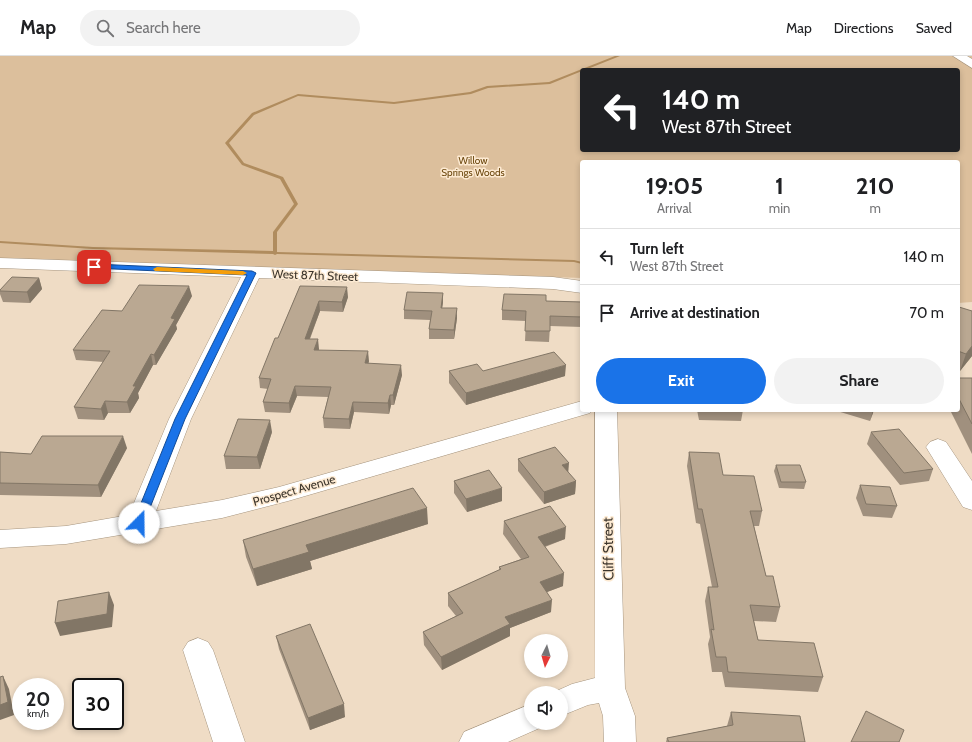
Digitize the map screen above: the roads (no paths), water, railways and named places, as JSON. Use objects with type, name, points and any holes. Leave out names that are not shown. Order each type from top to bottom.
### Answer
[{"type":"street","points":[[959,56],[972,64]]},
{"type":"street","name":"West 87th Street","points":[[0,263],[553,283],[580,287]]},
{"type":"street","points":[[139,523],[180,419],[252,273]]},
{"type":"street","name":"Prospect Avenue","points":[[0,539],[66,535],[222,509],[279,495],[580,409]]},
{"type":"street","name":"Cliff Street","points":[[606,412],[610,688],[619,716],[620,742]]},
{"type":"street","points":[[938,447],[972,501]]},
{"type":"street","points":[[198,650],[229,742]]},
{"type":"street","points":[[568,700],[583,693],[610,688]]},
{"type":"street","points":[[476,742],[524,720]]},
{"type":"waterway","points":[[587,68],[618,56]]},
{"type":"waterway","points":[[275,253],[275,232],[296,204],[282,178],[243,164],[227,143],[253,114],[298,95],[394,103],[471,93],[487,87],[550,83],[580,71]]},
{"type":"waterway","points":[[0,242],[93,248],[275,253]]},
{"type":"waterway","points":[[275,253],[574,261],[580,262]]},
{"type":"park label","name":"Willow Springs Woods","points":[[473,166]]}]
